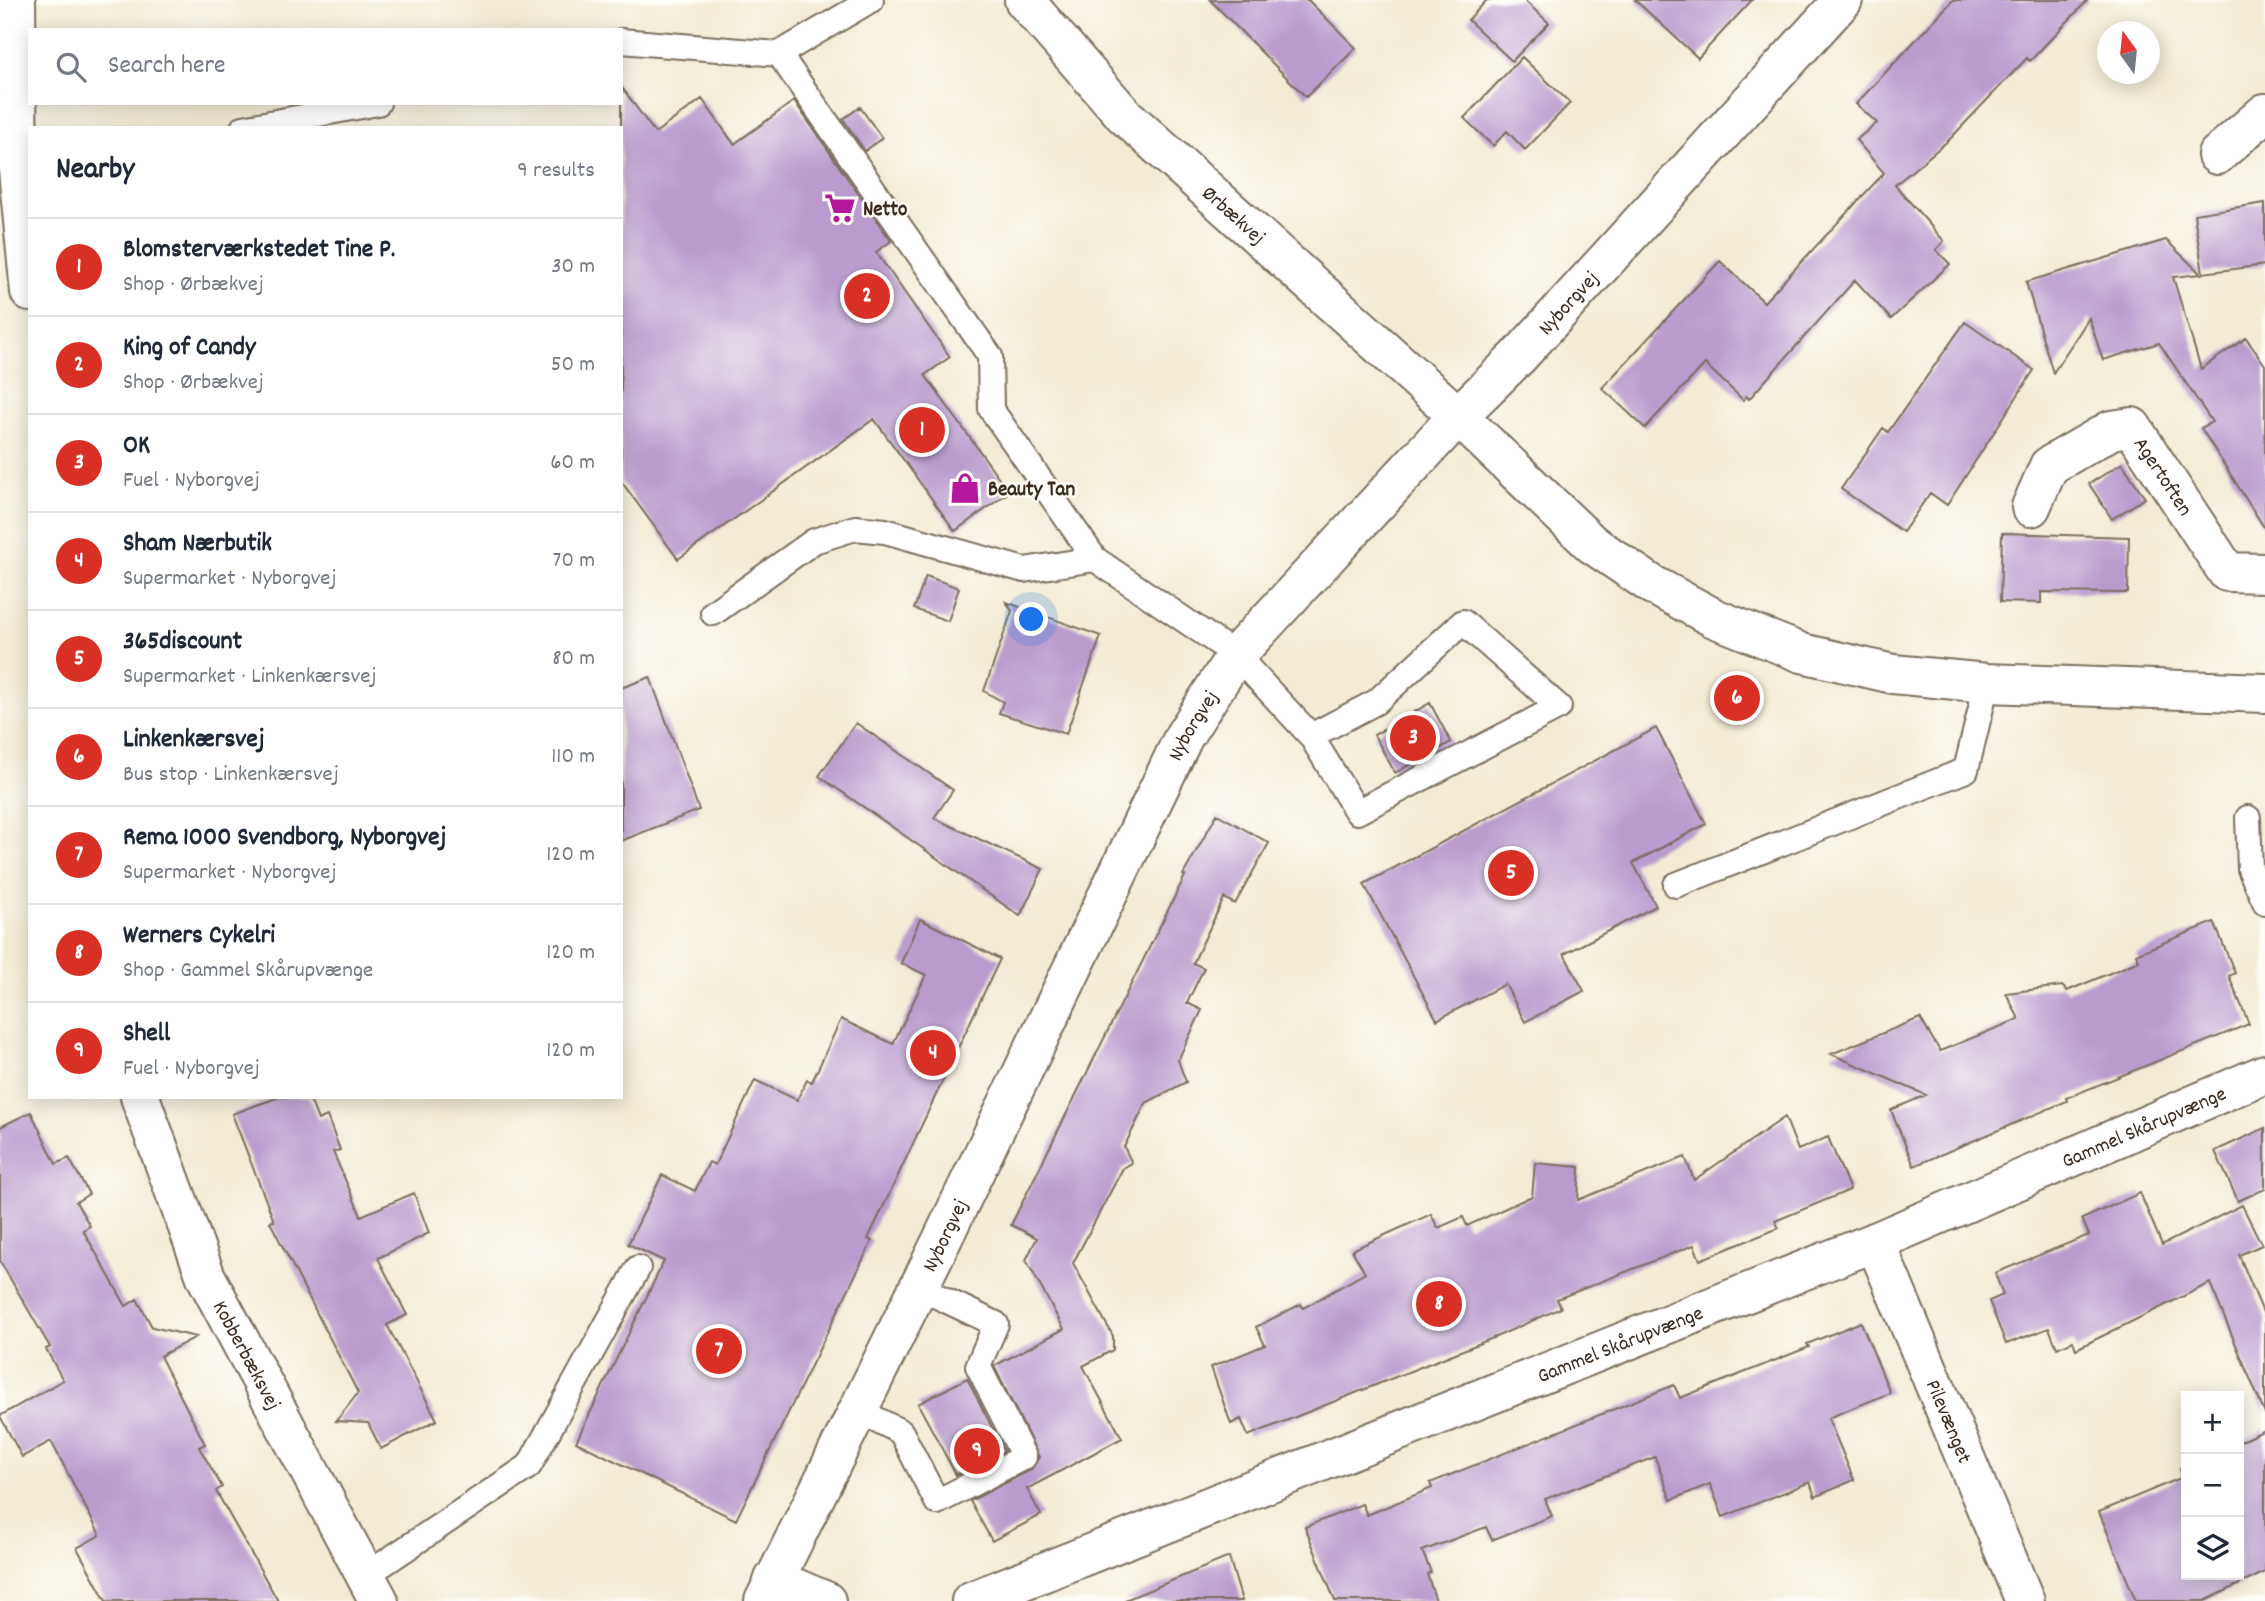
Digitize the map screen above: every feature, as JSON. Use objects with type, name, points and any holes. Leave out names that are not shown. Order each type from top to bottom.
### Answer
[{"type":"street","points":[[16,0],[28,251]]},
{"type":"street","name":"Ørbækvej","points":[[1024,0],[1125,116],[1458,416],[1592,544],[1651,584],[1714,618],[1802,653],[1893,674],[1987,683],[2265,693]]},
{"type":"street","name":"Nyborgvej","points":[[769,1590],[1184,736],[1236,655],[1458,416],[1519,356],[1843,0]]},
{"type":"street","points":[[2217,155],[2265,113]]},
{"type":"street","name":"Agertoften","points":[[2031,508],[2049,466],[2111,430],[2132,427],[2227,572],[2265,573]]},
{"type":"street","name":"Gammel Skårupvænge","points":[[971,1601],[1875,1242],[2265,1073]]},
{"type":"street","name":"Kobberbæksvej","points":[[141,1099],[206,1277],[372,1588]]},
{"type":"street","name":"Pilevænget","points":[[1875,1242],[2025,1601]]},
{"type":"street","points":[[769,1590],[826,1601]]},
{"type":"lane","points":[[623,41],[779,54],[871,0]]},
{"type":"lane","points":[[779,54],[990,356],[991,409],[1095,559],[1236,655],[1311,736],[1357,812],[1559,707],[1463,622],[1376,702],[1311,736]]},
{"type":"lane","points":[[254,126],[367,105]]},
{"type":"lane","points":[[713,613],[814,541],[855,528],[885,531],[1024,570],[1095,559]]},
{"type":"lane","points":[[1676,885],[1966,770],[1987,683]]},
{"type":"lane","points":[[2248,818],[2250,869],[2265,902]]},
{"type":"lane","points":[[372,1588],[529,1466],[638,1268]]},
{"type":"lane","points":[[858,1410],[901,1432],[937,1502],[1024,1457],[978,1366],[996,1324],[918,1287]]},
{"type":"building","points":[[1210,0],[1308,0],[1356,48],[1306,97]]},
{"type":"building","points":[[1487,0],[1524,0],[1549,23],[1512,61],[1468,20]]},
{"type":"building","points":[[1635,0],[1752,0],[1698,58]]},
{"type":"building","points":[[1953,0],[2088,0],[2030,61],[2027,58],[1949,140],[1895,185],[1944,241],[1936,250],[1950,264],[1891,319],[1855,280],[1749,399],[1746,396],[1743,400],[1705,364],[1645,428],[1602,388],[1720,261],[1764,302],[1884,173],[1856,140],[1877,123],[1856,104]]},
{"type":"building","points":[[1522,57],[1570,103],[1525,150],[1507,131],[1493,146],[1464,118]]},
{"type":"building","points":[[623,89],[655,133],[702,99],[734,144],[794,101],[891,241],[876,252],[950,357],[925,375],[1009,492],[955,531],[874,419],[678,559],[623,484]]},
{"type":"building","points":[[860,107],[882,138],[865,151],[843,119]]},
{"type":"building","points":[[2265,203],[2265,265],[2203,273],[2194,214]]},
{"type":"building","points":[[2166,240],[2201,274],[2173,277],[2201,369],[2246,338],[2265,365],[2265,529],[2201,428],[2212,422],[2159,343],[2103,360],[2089,318],[2053,373],[2026,282]]},
{"type":"building","points":[[1965,322],[2034,370],[1947,505],[1930,493],[1903,532],[1841,489],[1883,428],[1888,432]]},
{"type":"building","points":[[2122,463],[2145,498],[2112,519],[2089,484]]},
{"type":"building","points":[[2002,533],[2129,537],[2128,593],[2041,592],[2041,603],[2000,602]]},
{"type":"building","points":[[926,576],[959,588],[948,621],[914,609]]},
{"type":"building","points":[[1006,602],[1101,636],[1066,734],[999,713],[1003,702],[984,691],[1012,611]]},
{"type":"building","points":[[650,677],[699,810],[623,840],[623,687]]},
{"type":"building","points":[[1430,703],[1451,742],[1395,773],[1374,735]]},
{"type":"building","points":[[856,723],[953,790],[934,818],[1043,869],[1020,916],[819,776]]},
{"type":"building","points":[[1656,728],[1706,824],[1633,863],[1656,906],[1564,954],[1584,991],[1525,1022],[1505,984],[1437,1020],[1364,884]]},
{"type":"building","points":[[1217,814],[1269,843],[1235,904],[1224,898],[1193,963],[1204,968],[1187,1003],[1202,1010],[1178,1060],[1186,1082],[1146,1103],[1124,1147],[1132,1163],[1123,1168],[1073,1263],[1113,1336],[1113,1350],[1083,1366],[1122,1438],[1027,1489],[1041,1515],[992,1541],[970,1501],[1031,1470],[1039,1457],[994,1366],[1064,1329],[1026,1260],[1037,1238],[1011,1225],[1185,876],[1183,875]]},
{"type":"building","points":[[920,919],[1000,959],[868,1239],[872,1241],[736,1520],[576,1442],[664,1261],[628,1244],[662,1175],[695,1191],[709,1162],[715,1165],[755,1080],[797,1100],[807,1080],[812,1082],[841,1019],[893,1044],[926,975],[901,963]]},
{"type":"building","points":[[2214,922],[2235,973],[2229,976],[2249,1024],[2066,1098],[2067,1101],[1914,1166],[1891,1110],[1926,1095],[1831,1054],[1920,1018],[1940,1051],[2019,1019],[2006,993],[2062,986],[2067,991],[2139,961],[2136,954]]},
{"type":"building","points":[[273,1099],[310,1099],[318,1120],[327,1116],[340,1150],[333,1152],[361,1216],[414,1193],[429,1233],[378,1258],[407,1315],[387,1325],[437,1420],[381,1449],[368,1423],[336,1421],[358,1393],[270,1222],[274,1221],[232,1114]]},
{"type":"building","points":[[31,1112],[56,1164],[69,1158],[89,1194],[76,1202],[90,1226],[83,1230],[126,1306],[137,1299],[152,1327],[196,1337],[160,1356],[205,1444],[199,1447],[222,1487],[216,1491],[278,1601],[106,1601],[77,1548],[100,1535],[51,1441],[22,1457],[0,1416],[63,1380],[46,1349],[50,1347],[0,1261],[0,1127]]},
{"type":"building","points":[[1785,1117],[1798,1150],[1828,1137],[1850,1190],[1775,1221],[1779,1228],[1700,1260],[1694,1245],[1557,1299],[1561,1308],[1498,1336],[1248,1436],[1241,1419],[1231,1424],[1211,1367],[1265,1345],[1256,1327],[1301,1304],[1303,1308],[1365,1273],[1352,1250],[1431,1214],[1438,1228],[1463,1217],[1467,1226],[1532,1196],[1535,1163],[1580,1167],[1578,1200],[1685,1157],[1694,1180]]},
{"type":"building","points":[[2265,1128],[2265,1189],[2238,1201],[2215,1151]]},
{"type":"building","points":[[2140,1193],[2162,1245],[2242,1205],[2262,1245],[2239,1255],[2265,1317],[2265,1414],[2210,1283],[2076,1349],[2073,1341],[2057,1348],[2049,1328],[2006,1344],[1989,1301],[2003,1295],[1995,1273],[2089,1235],[2082,1219]]},
{"type":"building","points":[[1861,1322],[1890,1393],[1828,1418],[1854,1480],[1815,1497],[1810,1482],[1723,1517],[1710,1484],[1671,1500],[1655,1457],[1545,1499],[1552,1516],[1492,1540],[1486,1527],[1422,1551],[1431,1572],[1427,1574],[1436,1601],[1335,1601],[1305,1527],[1362,1504],[1367,1515],[1432,1488],[1430,1483],[1674,1385],[1680,1398],[1809,1347],[1807,1344]]},
{"type":"building","points":[[967,1378],[1004,1451],[956,1475],[918,1404]]},
{"type":"building","points":[[2265,1430],[2265,1572],[2205,1601],[2136,1601],[2099,1512],[2181,1478],[2181,1580],[2244,1580],[2244,1440]]},
{"type":"building","points":[[1229,1557],[1242,1601],[1125,1601],[1125,1600]]},
{"type":"place","name":"Netto","points":[[840,208]]},
{"type":"place","name":"King of Candy","points":[[867,296]]},
{"type":"place","name":"Blomsterværkstedet Tine P.","points":[[922,430]]},
{"type":"place","name":"Beauty Tan","points":[[965,488]]},
{"type":"place","name":"Linkenkærsvej","points":[[1737,698]]},
{"type":"place","name":"OK","points":[[1413,738]]},
{"type":"place","name":"365discount","points":[[1511,873]]},
{"type":"place","name":"Sham Nærbutik","points":[[933,1053]]},
{"type":"place","name":"Werners Cykelri","points":[[1439,1304]]},
{"type":"place","name":"Rema 1000 Svendborg, Nyborgvej","points":[[719,1351]]},
{"type":"place","name":"Shell","points":[[977,1451]]}]
